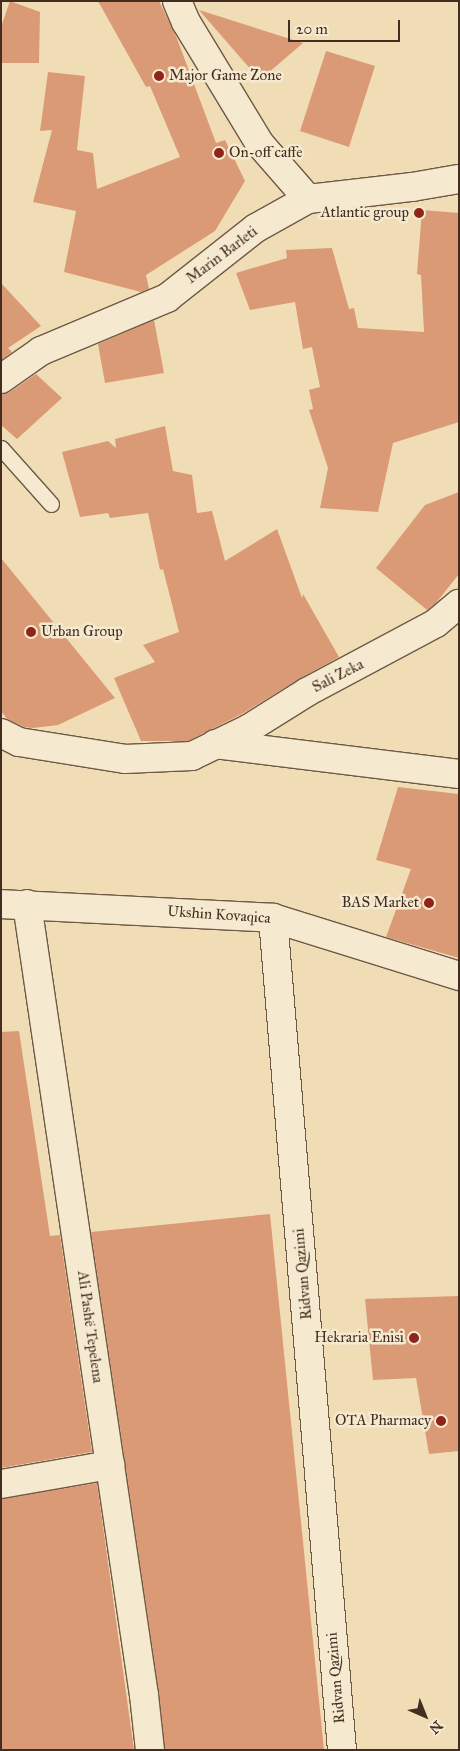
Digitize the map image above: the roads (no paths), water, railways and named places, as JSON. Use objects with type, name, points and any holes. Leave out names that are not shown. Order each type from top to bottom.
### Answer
[{"type":"street","points":[[177,1],[186,22],[260,144],[308,199]]},
{"type":"street","name":"Marin Barleti","points":[[1,379],[41,351],[166,298],[256,228],[308,199],[459,179]]},
{"type":"street","name":"Sali Zeka","points":[[1,733],[19,742],[125,759],[192,756],[248,728],[307,692],[436,623],[459,604]]},
{"type":"street","points":[[215,744],[459,774]]},
{"type":"street","name":"Ukshin Kovaqica","points":[[14,904],[273,918],[459,976]]},
{"type":"street","name":"Ali Pashë Tepelena","points":[[14,904],[110,1465],[150,1750]]},
{"type":"street","name":"Ridvan Qazimi","points":[[273,918],[342,1750]]},
{"type":"street","points":[[1,1484],[110,1465]]},
{"type":"lane","points":[[1,448],[51,504]]},
{"type":"place","name":"Major Game Zone","points":[[159,76]]},
{"type":"place","name":"On-off caffe","points":[[219,153]]},
{"type":"place","name":"Atlantic group","points":[[419,213]]},
{"type":"place","name":"Urban Group","points":[[31,632]]},
{"type":"place","name":"BAS Market","points":[[429,903]]},
{"type":"place","name":"Hekraria Enisi","points":[[414,1338]]},
{"type":"place","name":"OTA Pharmacy","points":[[441,1421]]}]
